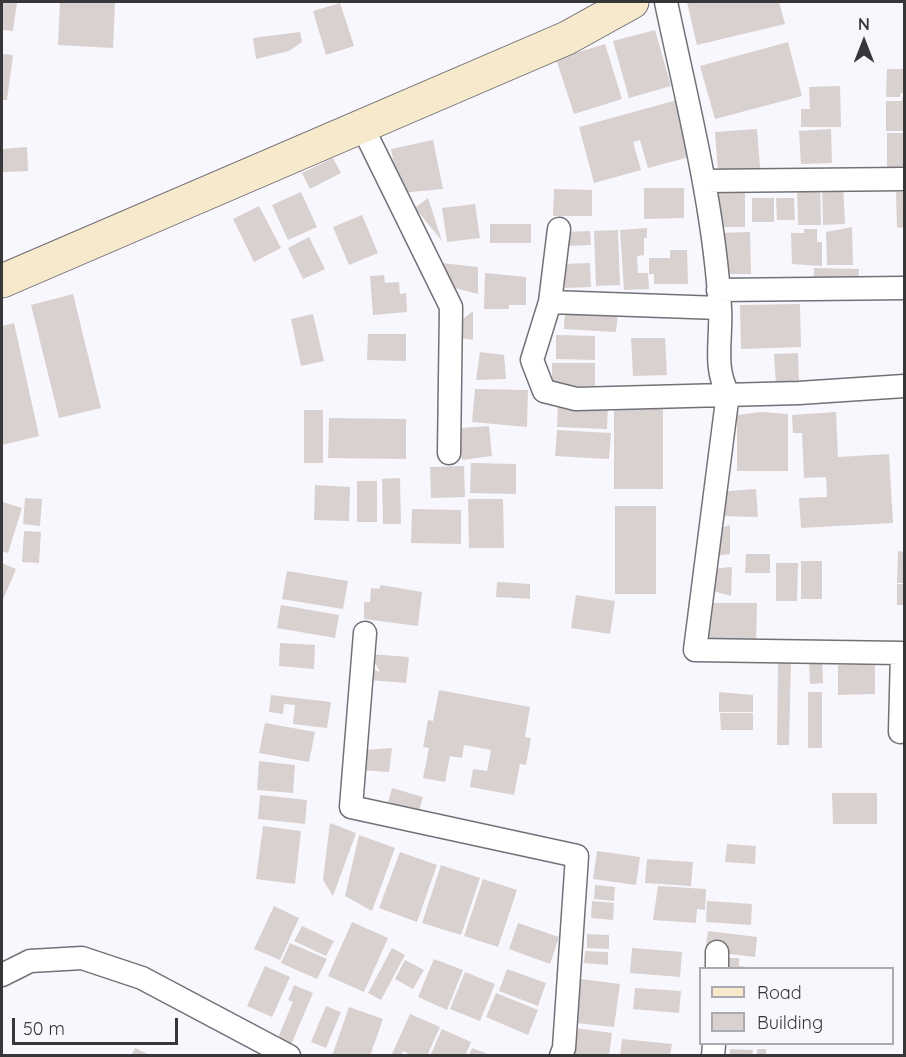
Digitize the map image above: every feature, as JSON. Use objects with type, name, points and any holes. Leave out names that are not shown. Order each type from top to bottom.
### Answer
[{"type":"street","points":[[2,281],[363,128],[567,38],[632,2]]},
{"type":"street","points":[[666,2],[704,181],[719,299],[720,379],[728,393],[695,650],[902,653],[900,732]]},
{"type":"street","points":[[363,128],[451,307],[449,453]]},
{"type":"street","points":[[704,181],[904,178]]},
{"type":"street","points":[[560,230],[550,302],[532,360],[544,391],[576,399],[728,393],[799,393],[904,386],[904,393]]},
{"type":"street","points":[[550,302],[719,299],[904,288]]},
{"type":"street","points":[[365,633],[351,807],[577,856],[564,1048],[561,1056]]},
{"type":"street","points":[[2,975],[30,961],[82,958],[142,978],[289,1056]]},
{"type":"building","points":[[2,2],[17,2],[13,31],[2,30]]},
{"type":"building","points":[[60,2],[115,2],[113,48],[58,45]]},
{"type":"building","points":[[687,2],[779,2],[785,24],[697,45]]},
{"type":"building","points":[[340,3],[354,46],[326,55],[313,11]]},
{"type":"building","points":[[655,30],[671,86],[629,98],[613,41]]},
{"type":"building","points":[[300,32],[302,42],[289,51],[256,59],[253,38]]},
{"type":"building","points":[[788,42],[802,96],[715,119],[700,66]]},
{"type":"building","points":[[605,44],[622,99],[574,114],[556,59]]},
{"type":"building","points":[[2,54],[13,55],[7,100],[2,100]]},
{"type":"building","points":[[887,69],[904,69],[904,93],[901,93],[900,97],[886,97]]},
{"type":"building","points":[[840,86],[841,127],[801,127],[801,109],[810,109],[809,87]]},
{"type":"building","points":[[903,95],[904,131],[886,131],[886,101],[902,101]]},
{"type":"building","points":[[677,100],[693,156],[648,168],[640,140],[633,142],[641,170],[594,183],[579,127]]},
{"type":"building","points":[[757,129],[760,168],[718,171],[715,132]]},
{"type":"building","points":[[831,129],[832,163],[801,164],[799,131]]},
{"type":"building","points":[[887,133],[904,133],[904,171],[887,171]]},
{"type":"building","points":[[433,140],[443,189],[400,193],[391,149]]},
{"type":"building","points":[[27,147],[28,171],[2,172],[2,149]]},
{"type":"building","points":[[333,158],[341,173],[310,189],[302,173]]},
{"type":"building","points":[[843,182],[845,224],[823,225],[822,183]]},
{"type":"building","points":[[820,183],[821,225],[798,225],[797,184]]},
{"type":"building","points":[[644,188],[684,188],[684,218],[644,219]]},
{"type":"building","points":[[554,189],[592,190],[592,216],[553,216]]},
{"type":"building","points":[[301,192],[317,227],[288,240],[272,205]]},
{"type":"building","points":[[896,192],[904,192],[904,227],[897,228]]},
{"type":"building","points":[[718,193],[745,193],[745,227],[718,227]]},
{"type":"building","points":[[428,198],[442,241],[415,208]]},
{"type":"building","points":[[752,198],[774,198],[774,222],[752,222]]},
{"type":"building","points":[[776,198],[794,198],[795,220],[777,220]]},
{"type":"building","points":[[475,204],[480,238],[447,242],[442,208]]},
{"type":"building","points":[[259,206],[281,248],[254,262],[233,219]]},
{"type":"building","points":[[362,215],[378,253],[349,265],[333,227]]},
{"type":"building","points":[[490,224],[531,224],[531,243],[490,243]]},
{"type":"building","points":[[852,227],[853,265],[827,265],[826,232]]},
{"type":"building","points":[[647,228],[647,238],[644,238],[644,255],[637,256],[638,273],[648,273],[649,289],[624,290],[620,230]]},
{"type":"building","points":[[804,229],[817,229],[817,242],[822,242],[822,266],[792,264],[791,233],[804,233]]},
{"type":"building","points":[[618,230],[620,285],[596,286],[594,231]]},
{"type":"building","points":[[590,231],[591,245],[567,246],[566,232]]},
{"type":"building","points":[[750,232],[751,274],[720,274],[719,233]]},
{"type":"building","points":[[309,237],[325,269],[303,279],[288,248]]},
{"type":"building","points":[[670,250],[687,250],[688,284],[654,284],[654,274],[649,274],[649,258],[670,258]]},
{"type":"building","points":[[442,263],[478,267],[478,294],[451,287]]},
{"type":"building","points":[[590,263],[591,287],[565,288],[565,264]]},
{"type":"building","points":[[814,268],[859,269],[858,287],[813,287]]},
{"type":"building","points":[[485,273],[526,277],[526,305],[509,305],[509,309],[484,309]]},
{"type":"building","points":[[384,275],[385,283],[399,282],[400,294],[406,293],[407,312],[373,315],[370,276]]},
{"type":"building","points":[[73,294],[101,408],[59,418],[31,305]]},
{"type":"building","points":[[800,304],[801,347],[741,349],[740,305]]},
{"type":"building","points":[[565,308],[618,311],[616,332],[564,329]]},
{"type":"building","points":[[473,311],[473,340],[460,338],[463,319]]},
{"type":"building","points":[[313,314],[324,361],[301,366],[291,319]]},
{"type":"building","points":[[14,323],[39,436],[2,445],[2,326]]},
{"type":"building","points":[[368,334],[406,334],[406,361],[367,360]]},
{"type":"building","points":[[556,335],[595,336],[595,360],[556,359]]},
{"type":"building","points":[[631,338],[665,338],[667,375],[633,376]]},
{"type":"building","points":[[480,352],[504,355],[506,379],[476,380]]},
{"type":"building","points":[[798,353],[799,384],[776,385],[774,354]]},
{"type":"building","points":[[552,363],[595,363],[595,386],[552,386]]},
{"type":"building","points":[[475,389],[528,390],[527,427],[472,422]]},
{"type":"building","points":[[614,402],[663,402],[663,489],[614,489]]},
{"type":"building","points":[[558,404],[608,405],[607,429],[557,427]]},
{"type":"building","points":[[304,410],[323,410],[323,463],[304,463]]},
{"type":"building","points":[[762,412],[788,414],[788,471],[737,471],[737,415]]},
{"type":"building","points":[[836,412],[838,457],[889,454],[893,523],[801,528],[799,498],[827,497],[826,477],[804,478],[802,433],[793,433],[792,415]]},
{"type":"building","points":[[329,418],[406,419],[406,459],[328,458]]},
{"type":"building","points":[[489,426],[492,456],[462,460],[459,445],[461,428]]},
{"type":"building","points":[[557,430],[611,433],[609,459],[555,456]]},
{"type":"building","points":[[471,463],[516,464],[516,494],[470,493]]},
{"type":"building","points":[[464,466],[465,497],[431,498],[430,467]]},
{"type":"building","points":[[400,478],[401,524],[383,524],[382,479]]},
{"type":"building","points":[[357,481],[377,481],[377,522],[357,522]]},
{"type":"building","points":[[315,485],[350,487],[349,521],[314,520]]},
{"type":"building","points":[[756,489],[758,517],[721,516],[716,492]]},
{"type":"building","points":[[25,498],[42,499],[40,526],[23,524]]},
{"type":"building","points":[[468,499],[503,499],[504,548],[469,548]]},
{"type":"building","points":[[3,502],[22,508],[8,553],[2,551]]},
{"type":"building","points":[[615,506],[656,506],[656,594],[615,594]]},
{"type":"building","points":[[412,509],[461,510],[461,544],[411,543]]},
{"type":"building","points":[[730,525],[730,554],[715,556],[715,530]]},
{"type":"building","points":[[24,531],[41,532],[39,563],[22,562]]},
{"type":"building","points":[[898,551],[904,552],[904,583],[897,583]]},
{"type":"building","points":[[746,554],[770,554],[770,573],[745,573]]},
{"type":"building","points":[[801,561],[822,561],[822,599],[801,599]]},
{"type":"building","points":[[2,563],[16,569],[2,602]]},
{"type":"building","points":[[776,563],[798,563],[797,601],[776,601]]},
{"type":"building","points":[[732,567],[731,596],[710,590],[709,569]]},
{"type":"building","points":[[287,571],[348,581],[343,609],[282,599]]},
{"type":"building","points":[[497,582],[530,584],[530,599],[496,597]]},
{"type":"building","points":[[897,584],[904,584],[904,605],[897,605]]},
{"type":"building","points":[[381,585],[422,592],[418,626],[364,619],[364,602],[370,602],[371,588],[379,589]]},
{"type":"building","points":[[576,595],[615,601],[610,634],[571,628]]},
{"type":"building","points":[[705,603],[757,603],[756,643],[704,643]]},
{"type":"building","points":[[281,605],[339,615],[335,638],[277,628]]},
{"type":"building","points":[[280,643],[315,645],[314,669],[279,666]]},
{"type":"building","points":[[370,654],[409,657],[406,683],[368,680],[369,668],[380,672]]},
{"type":"building","points":[[809,658],[822,658],[823,683],[810,684]]},
{"type":"building","points":[[778,661],[791,661],[789,745],[777,745]]},
{"type":"building","points":[[838,665],[875,665],[875,694],[838,695]]},
{"type":"building","points":[[439,690],[530,707],[525,737],[531,738],[526,765],[520,764],[514,795],[470,787],[473,769],[487,771],[491,750],[464,745],[462,758],[450,756],[445,782],[423,778],[429,748],[423,747],[428,720],[433,721]]},
{"type":"building","points":[[719,692],[753,695],[753,712],[719,712]]},
{"type":"building","points":[[808,692],[822,692],[822,748],[808,748]]},
{"type":"building","points":[[271,695],[331,702],[327,728],[293,724],[295,705],[284,704],[283,714],[269,712]]},
{"type":"building","points":[[720,713],[753,713],[753,730],[721,730]]},
{"type":"building","points":[[265,723],[315,732],[309,762],[259,753]]},
{"type":"building","points":[[392,748],[389,772],[361,770],[364,750]]},
{"type":"building","points":[[259,761],[295,765],[293,793],[257,790]]},
{"type":"building","points":[[392,788],[423,797],[419,811],[388,802]]},
{"type":"building","points":[[832,793],[877,793],[877,824],[833,824]]},
{"type":"building","points":[[260,795],[307,800],[305,824],[258,819]]},
{"type":"building","points":[[330,823],[356,833],[333,896],[323,880]]},
{"type":"building","points":[[263,826],[301,831],[295,884],[256,879]]},
{"type":"building","points":[[359,835],[395,848],[372,911],[345,896]]},
{"type":"building","points":[[727,844],[756,846],[755,864],[725,862]]},
{"type":"building","points":[[597,851],[640,857],[636,885],[593,879]]},
{"type":"building","points":[[400,852],[437,865],[417,922],[379,908]]},
{"type":"building","points":[[647,859],[693,862],[691,886],[645,883]]},
{"type":"building","points":[[441,865],[480,878],[461,935],[422,923]]},
{"type":"building","points":[[483,879],[517,890],[498,947],[464,936]]},
{"type":"building","points":[[595,885],[615,887],[614,901],[594,899]]},
{"type":"building","points":[[658,886],[706,889],[705,910],[697,909],[696,923],[653,920]]},
{"type":"building","points":[[592,901],[614,903],[613,920],[591,918]]},
{"type":"building","points":[[707,901],[752,904],[751,925],[706,922]]},
{"type":"building","points":[[274,906],[299,918],[280,960],[254,949]]},
{"type":"building","points":[[352,922],[388,938],[364,992],[328,976]]},
{"type":"building","points":[[518,923],[559,937],[550,964],[509,949]]},
{"type":"building","points":[[302,926],[334,941],[326,956],[294,941]]},
{"type":"building","points":[[708,931],[757,937],[755,957],[705,951]]},
{"type":"building","points":[[587,934],[609,935],[609,949],[587,948]]},
{"type":"building","points":[[290,943],[327,959],[317,979],[281,963]]},
{"type":"building","points":[[392,948],[405,955],[381,1000],[368,993]]},
{"type":"building","points":[[632,948],[682,952],[680,977],[630,973]]},
{"type":"building","points":[[585,951],[608,952],[608,965],[584,963]]},
{"type":"building","points":[[728,958],[739,958],[739,966],[748,967],[727,967]]},
{"type":"building","points":[[434,959],[463,970],[447,1010],[418,997]]},
{"type":"building","points":[[405,960],[424,970],[413,989],[395,979]]},
{"type":"building","points":[[265,966],[290,977],[272,1017],[247,1006]]},
{"type":"building","points":[[507,969],[546,983],[538,1006],[499,991]]},
{"type":"building","points":[[465,972],[495,984],[480,1021],[450,1009]]},
{"type":"building","points":[[581,979],[620,984],[614,1027],[576,1023]]},
{"type":"building","points":[[294,985],[313,993],[291,1045],[277,1040],[293,1002],[288,1000]]},
{"type":"building","points":[[635,988],[681,991],[679,1013],[633,1009]]},
{"type":"building","points":[[496,993],[538,1010],[528,1035],[486,1017]]},
{"type":"building","points":[[326,1006],[341,1012],[326,1048],[311,1042]]},
{"type":"building","points":[[349,1007],[383,1019],[370,1056],[332,1056]]},
{"type":"building","points":[[410,1014],[440,1027],[427,1056],[412,1056],[403,1051],[401,1056],[392,1054]]},
{"type":"building","points":[[575,1028],[612,1033],[609,1056],[571,1056]]},
{"type":"building","points":[[442,1029],[471,1042],[465,1056],[430,1056]]},
{"type":"building","points":[[622,1039],[672,1044],[670,1056],[620,1056]]},
{"type":"building","points":[[135,1048],[152,1056],[131,1056]]},
{"type":"building","points":[[472,1048],[490,1055],[490,1056],[469,1056]]},
{"type":"building","points":[[730,1049],[753,1050],[752,1056],[730,1056]]},
{"type":"building","points":[[757,1049],[766,1049],[766,1056],[757,1056]]}]
